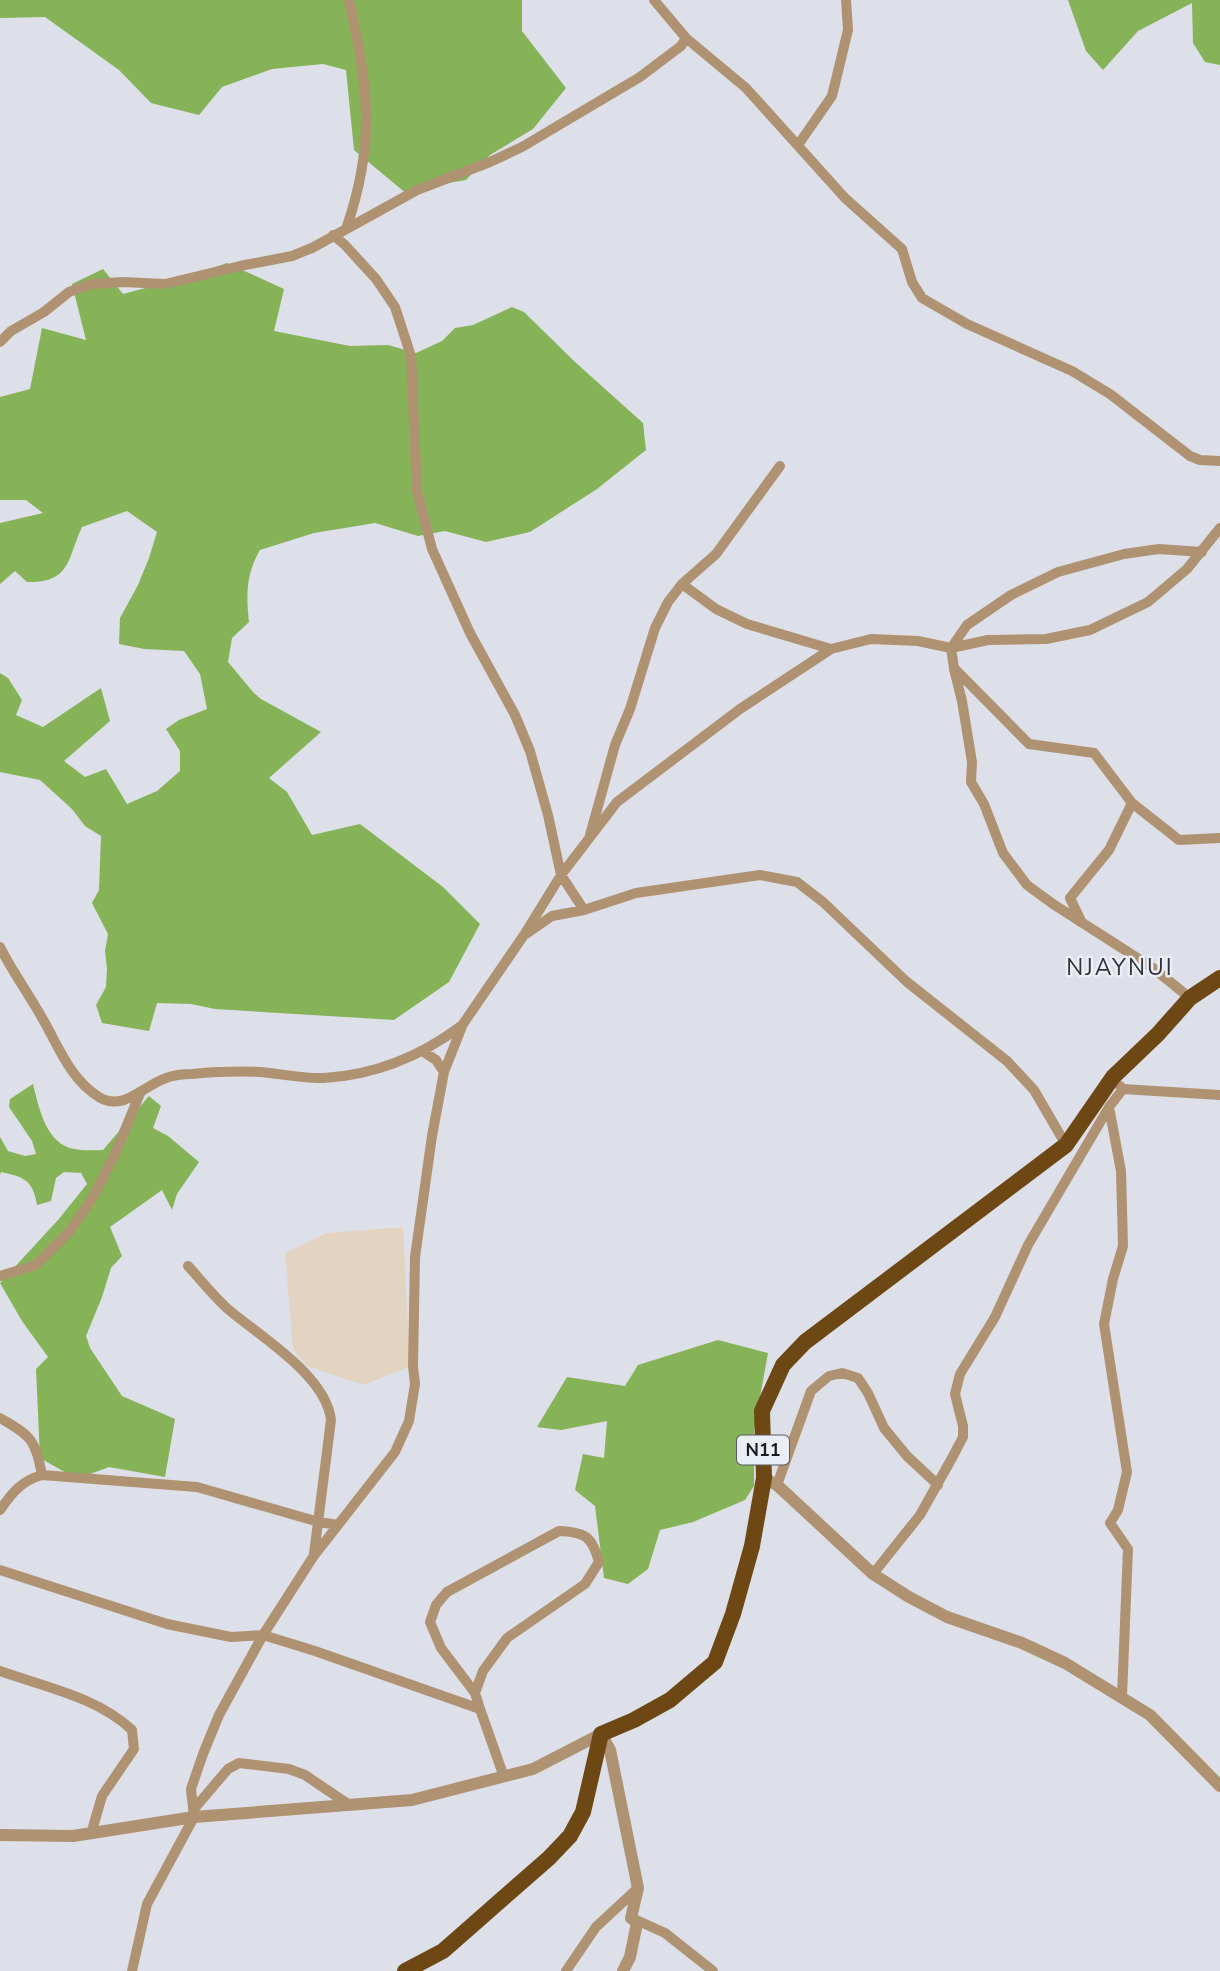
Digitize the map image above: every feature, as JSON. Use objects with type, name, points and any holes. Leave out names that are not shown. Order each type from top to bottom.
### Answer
[{"type":"highway","name":"N11","points":[[601,1734],[670,1700],[715,1662],[733,1614],[770,1482],[762,1411],[783,1366],[805,1342],[1066,1145],[1190,999],[1220,978]]},
{"type":"highway","points":[[405,1971],[443,1951],[569,1836],[583,1812],[601,1734]]},
{"type":"street","points":[[347,226],[359,193],[366,147],[368,105],[349,0]]},
{"type":"street","points":[[654,0],[686,38],[746,88],[845,198],[902,249],[912,282],[922,298],[958,320],[1072,372],[1110,394],[1190,456],[1200,460],[1220,461]]},
{"type":"street","points":[[798,145],[832,96],[848,30],[846,0]]},
{"type":"street","points":[[0,342],[11,331],[44,312],[69,292],[91,284],[165,284],[292,256],[417,190],[522,147],[640,77],[681,46],[686,38]]},
{"type":"street","points":[[333,235],[376,279],[395,307],[411,356],[417,491],[432,550],[470,633],[515,715],[530,751],[561,875],[584,910]]},
{"type":"street","points":[[590,835],[615,746],[630,709],[654,628],[668,602],[682,584],[716,554],[780,466]]},
{"type":"street","points":[[194,1813],[191,1789],[219,1715],[263,1635],[313,1557],[395,1452],[409,1421],[415,1384],[415,1257],[444,1072],[463,1024],[590,835],[617,802],[740,709],[831,649],[871,639],[918,641],[951,648],[988,640],[1046,639],[1090,630],[1148,602],[1187,569],[1220,528]]},
{"type":"street","points":[[1190,999],[1153,968],[1027,885],[1003,853],[984,804],[971,782],[972,762],[951,648],[967,625],[1011,595],[1058,572],[1124,554],[1159,549],[1202,552]]},
{"type":"street","points":[[682,584],[716,608],[747,624],[831,649]]},
{"type":"street","points":[[954,668],[1030,744],[1094,753],[1132,803],[1179,840],[1220,838]]},
{"type":"street","points":[[1082,922],[1070,898],[1109,850],[1132,803]]},
{"type":"street","points":[[524,935],[552,916],[584,910],[636,893],[760,876],[797,882],[823,902],[907,982],[1007,1061],[1034,1090],[1066,1145]]},
{"type":"street","points":[[0,947],[62,1056],[86,1087],[98,1097],[112,1103],[126,1100],[166,1078],[191,1074],[258,1072],[323,1078],[358,1073],[424,1052],[463,1024]]},
{"type":"street","points":[[424,1052],[436,1060],[444,1072]]},
{"type":"street","points":[[873,1574],[920,1515],[939,1485],[963,1437],[955,1394],[960,1374],[995,1317],[1028,1245],[1109,1107],[1118,1083],[1220,1095]]},
{"type":"street","points":[[0,1276],[36,1265],[71,1231],[93,1197],[115,1154],[141,1091]]},
{"type":"street","points":[[1109,1107],[1121,1171],[1123,1246],[1104,1324],[1127,1472],[1118,1510],[1110,1523],[1128,1549],[1122,1696]]},
{"type":"street","points":[[188,1266],[226,1308],[297,1363],[328,1404],[331,1420],[313,1557]]},
{"type":"street","points":[[939,1485],[907,1456],[884,1429],[858,1378],[842,1373],[829,1376],[811,1391],[770,1482],[873,1574],[909,1597],[947,1617],[1022,1643],[1065,1663],[1122,1696],[1150,1715],[1220,1786]]},
{"type":"street","points":[[0,1418],[34,1441],[42,1475]]},
{"type":"street","points":[[0,1510],[15,1490],[28,1479],[42,1475],[197,1487],[338,1525]]},
{"type":"street","points":[[475,1693],[483,1671],[507,1638],[585,1584],[599,1562],[594,1544],[580,1532],[559,1531],[447,1592],[436,1605],[430,1622],[441,1648],[475,1693],[504,1777]]},
{"type":"street","points":[[0,1570],[167,1624],[231,1637],[263,1635],[480,1709]]},
{"type":"street","points":[[0,1671],[93,1703],[119,1717],[132,1730],[134,1749],[102,1796],[91,1834]]},
{"type":"street","points":[[0,1835],[91,1834],[194,1813],[412,1800],[533,1769],[601,1734],[610,1750],[638,1888],[631,1918]]},
{"type":"street","points":[[132,1971],[147,1904],[194,1813],[228,1769],[239,1763],[279,1767],[305,1775],[348,1804]]},
{"type":"street","points":[[566,1971],[596,1927],[638,1888]]},
{"type":"street","points":[[624,1971],[638,1923],[631,1918]]},
{"type":"street","points":[[631,1918],[665,1933],[713,1971]]},
{"type":"shaded area","points":[[403,1227],[410,1366],[364,1385],[307,1366],[293,1349],[285,1253],[327,1233]]},
{"type":"green space","points":[[0,0],[522,0],[522,31],[566,88],[533,129],[490,155],[466,180],[430,186],[407,194],[354,150],[346,70],[323,64],[272,69],[222,87],[199,115],[151,103],[119,70],[45,17],[0,18]]},
{"type":"green space","points":[[1068,0],[1220,0],[1220,65],[1205,62],[1193,43],[1192,3],[1138,31],[1103,70],[1086,51]]},
{"type":"green space","points":[[227,263],[284,289],[274,331],[350,346],[388,345],[416,353],[442,341],[455,328],[473,325],[512,307],[524,312],[643,423],[646,450],[597,489],[530,532],[486,542],[445,531],[418,536],[375,523],[314,533],[260,550],[255,559],[248,585],[249,622],[232,638],[228,662],[261,699],[321,732],[269,778],[287,792],[312,835],[360,824],[443,887],[480,924],[449,982],[394,1020],[157,1003],[149,1031],[102,1023],[96,1005],[106,987],[105,951],[108,934],[92,903],[99,890],[101,836],[85,826],[72,809],[40,780],[0,772],[0,673],[8,678],[22,700],[16,715],[43,727],[101,688],[110,721],[64,761],[85,777],[106,769],[127,804],[157,791],[180,771],[180,751],[166,729],[179,720],[207,709],[200,674],[184,651],[144,649],[119,644],[120,618],[138,585],[157,532],[127,511],[82,527],[70,559],[60,573],[52,578],[27,582],[15,571],[0,584],[0,523],[43,513],[26,500],[0,500],[0,397],[30,389],[42,328],[86,340],[72,284],[103,269],[123,294]]},
{"type":"green space","points":[[33,1084],[45,1124],[64,1146],[77,1150],[103,1150],[149,1096],[161,1106],[153,1128],[168,1136],[199,1162],[177,1194],[172,1210],[162,1190],[110,1227],[122,1256],[111,1268],[86,1336],[90,1348],[122,1396],[175,1419],[165,1477],[109,1467],[77,1479],[40,1458],[36,1369],[48,1357],[22,1321],[0,1283],[87,1184],[81,1173],[64,1172],[56,1178],[51,1201],[37,1205],[33,1190],[26,1181],[1,1172],[0,1175],[0,1137],[8,1151],[25,1156],[36,1154],[32,1141],[9,1107],[10,1099]]},
{"type":"green space","points":[[718,1340],[768,1353],[754,1430],[754,1486],[745,1500],[693,1522],[660,1530],[648,1569],[628,1584],[604,1578],[595,1506],[575,1490],[583,1454],[604,1458],[607,1421],[561,1430],[537,1427],[567,1377],[625,1386],[638,1365]]},
{"type":"district","name":"NJAYNUI","points":[[1120,967]]}]
